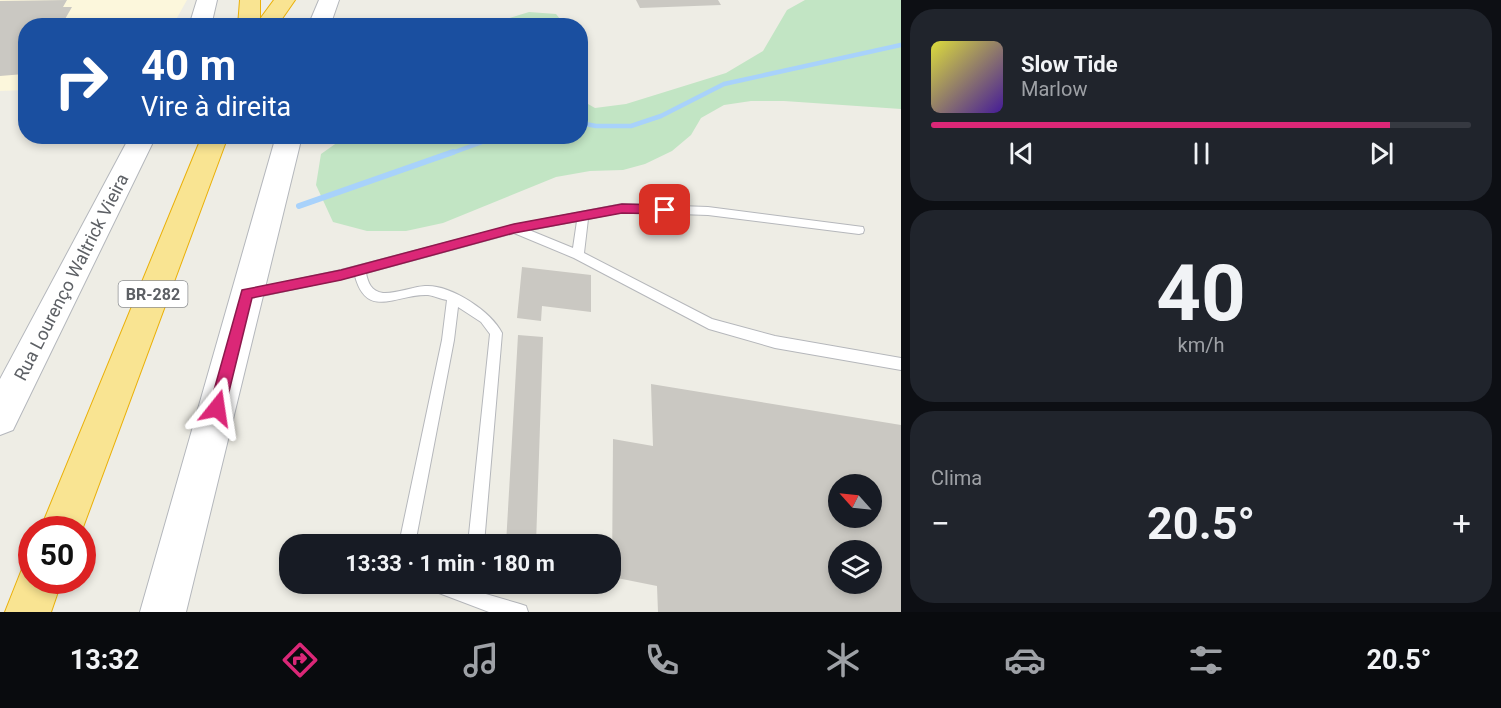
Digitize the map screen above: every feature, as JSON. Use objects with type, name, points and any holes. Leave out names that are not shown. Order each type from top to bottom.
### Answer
[{"type":"highway","points":[[249,18],[250,0]]},
{"type":"highway","points":[[272,18],[285,0]]},
{"type":"highway","name":"BR-282","points":[[66,516],[212,144]]},
{"type":"highway","points":[[28,612],[35,594]]},
{"type":"main road","points":[[202,18],[207,0]]},
{"type":"main road","points":[[322,18],[329,0]]},
{"type":"main road","name":"Rua Lourenço Waltrick Vieira","points":[[0,417],[139,144]]},
{"type":"main road","points":[[163,612],[287,144]]},
{"type":"lane","points":[[247,294],[359,270],[514,228],[622,208],[708,212],[859,230]]},
{"type":"lane","points":[[578,255],[583,216]]},
{"type":"lane","points":[[514,228],[578,255],[709,324],[774,342],[901,364]]},
{"type":"lane","points":[[359,270],[364,288],[371,294],[384,298],[427,291],[453,297],[485,318],[496,333],[477,534]]},
{"type":"lane","points":[[409,534],[448,340],[453,297]]},
{"type":"lane","points":[[478,594],[498,607],[520,612]]},
{"type":"shaded area","points":[[0,0],[187,0],[177,18],[18,18],[18,90],[0,91]]},
{"type":"green space","points":[[805,0],[901,0],[901,109],[784,101],[751,101],[724,105],[701,118],[691,135],[672,151],[645,164],[623,170],[590,171],[556,177],[443,223],[406,231],[367,231],[333,222],[316,185],[321,154],[335,144],[588,144],[588,104],[595,108],[626,104],[726,73],[763,51],[787,10]]},
{"type":"green space","points":[[529,12],[556,14],[559,18],[509,18]]},
{"type":"building","points":[[67,0],[63,7],[72,7],[66,18],[18,18],[18,74],[0,76],[0,1]]},
{"type":"building","points":[[636,0],[718,0],[721,5],[640,8]]},
{"type":"building","points":[[522,267],[591,275],[591,312],[542,306],[541,321],[517,318]]},
{"type":"building","points":[[518,335],[543,337],[536,534],[507,534]]},
{"type":"building","points":[[651,384],[901,425],[901,612],[658,612],[657,586],[621,579],[621,534],[612,534],[613,439],[653,446]]},
{"type":"waterway","points":[[588,124],[631,126],[661,116],[724,84],[901,45]]},
{"type":"waterway","points":[[449,154],[477,144]]},
{"type":"waterway","points":[[299,206],[453,152]]},
{"type":"route","points":[[217,408],[247,294],[341,275],[514,228],[622,208],[665,210]]}]
